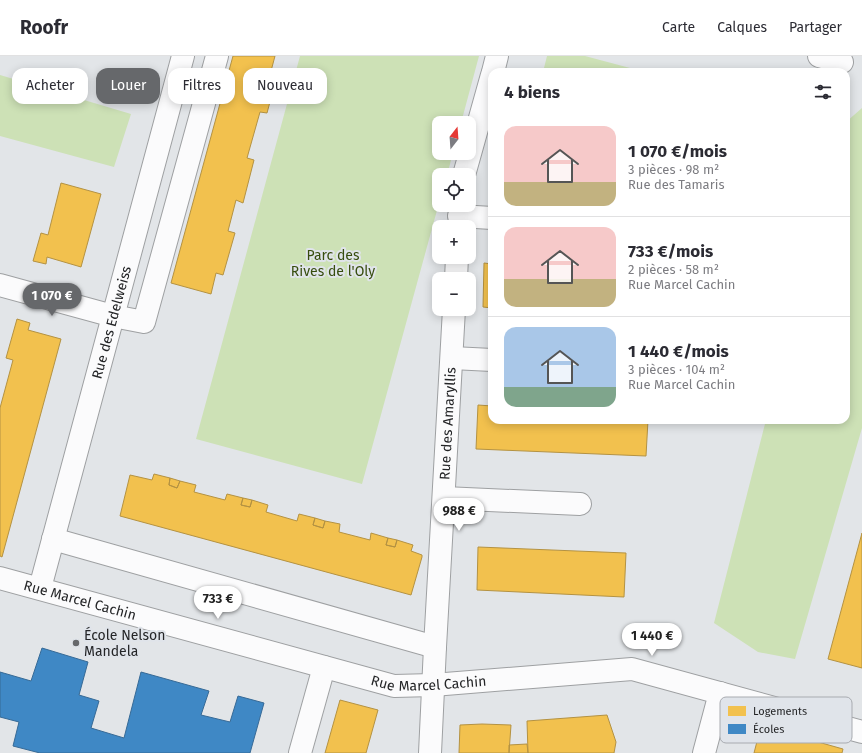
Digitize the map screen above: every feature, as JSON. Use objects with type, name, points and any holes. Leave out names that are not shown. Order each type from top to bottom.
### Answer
[{"type":"street","name":"Rue des Edelweiss","points":[[40,588],[183,56]]},
{"type":"street","points":[[0,285],[113,316],[144,322],[217,56]]},
{"type":"street","points":[[493,68],[497,56]]},
{"type":"street","points":[[819,56],[842,62]]},
{"type":"street","points":[[466,168],[488,88]]},
{"type":"street","points":[[459,216],[488,218]]},
{"type":"street","name":"Rue des Amaryllis","points":[[430,753],[454,316]]},
{"type":"street","points":[[452,358],[488,360]]},
{"type":"street","points":[[444,498],[580,504]]},
{"type":"street","points":[[53,539],[435,647]]},
{"type":"street","name":"Rue Marcel Cachin","points":[[0,578],[394,686],[433,685],[632,669],[735,697]]},
{"type":"street","points":[[300,753],[324,667]]},
{"type":"street","points":[[704,753],[720,693]]},
{"type":"street","name":"Rue Marcel Cachin","points":[[852,729],[862,732]]},
{"type":"green space","name":"Parc des Rives de l'Oly","points":[[300,56],[479,56],[463,116],[432,116],[432,160],[451,160],[449,168],[432,168],[432,212],[437,212],[434,220],[432,220],[432,229],[362,484],[196,439],[287,104],[327,104],[327,68],[297,68]]},
{"type":"green space","points":[[547,56],[585,56],[630,68],[544,68]]},
{"type":"green space","points":[[0,75],[12,79],[12,104],[88,104],[88,101],[131,114],[114,167],[0,136]]},
{"type":"green space","points":[[862,108],[862,428],[795,659],[758,652],[714,623],[765,424],[850,424],[850,118]]},
{"type":"building: Logements","points":[[233,56],[275,56],[272,68],[243,68],[243,104],[269,104],[267,113],[260,112],[247,158],[254,160],[243,203],[236,200],[228,231],[235,233],[223,275],[216,273],[211,294],[171,283],[220,104],[235,104],[235,68],[230,68]]},
{"type":"building: Logements","points":[[61,183],[101,194],[81,267],[47,257],[46,264],[33,261],[41,233],[48,235]]},
{"type":"building: Logements","points":[[484,263],[488,264],[488,308],[483,307]]},
{"type":"building: Logements","points":[[17,319],[30,323],[28,330],[61,339],[2,557],[0,556],[0,408],[13,360],[6,358]]},
{"type":"building: Logements","points":[[478,405],[488,406],[488,424],[648,424],[646,456],[476,449]]},
{"type":"building: Logements","points":[[154,474],[170,478],[169,485],[177,488],[180,481],[196,485],[194,492],[225,500],[227,494],[243,498],[241,505],[250,507],[252,500],[268,505],[266,512],[297,521],[299,514],[315,518],[313,525],[323,528],[325,521],[340,524],[339,532],[370,540],[371,533],[388,538],[386,545],[395,547],[397,540],[413,545],[411,551],[422,555],[422,557],[411,595],[120,516],[130,475],[152,480]]},
{"type":"building: Logements","points":[[170,478],[180,481],[177,488],[169,485]]},
{"type":"building: Logements","points":[[243,498],[252,500],[250,507],[241,505]]},
{"type":"building: Logements","points":[[315,518],[325,521],[323,528],[313,525]]},
{"type":"building: Logements","points":[[862,533],[862,668],[828,659]]},
{"type":"building: Logements","points":[[388,538],[397,540],[395,547],[386,545]]},
{"type":"building: Logements","points":[[478,547],[626,553],[624,597],[477,590]]},
{"type":"building: Logements","points":[[340,700],[378,710],[366,753],[325,753]]},
{"type":"building: Logements","points":[[607,715],[616,742],[614,753],[528,753],[527,721]]},
{"type":"building: Logements","points":[[460,725],[511,725],[509,753],[459,753]]},
{"type":"building: Logements","points":[[757,743],[822,743],[843,749],[842,753],[754,753]]},
{"type":"building: Logements","points":[[527,744],[528,753],[509,753],[509,745]]},
{"type":"building: Écoles","points":[[42,648],[88,662],[79,695],[99,701],[91,728],[124,738],[141,672],[209,691],[201,715],[230,722],[238,696],[264,703],[250,753],[40,753],[13,746],[19,722],[0,717],[0,672],[31,681]]},
{"type":"place","name":"École Nelson Mandela","points":[[76,643]]}]
